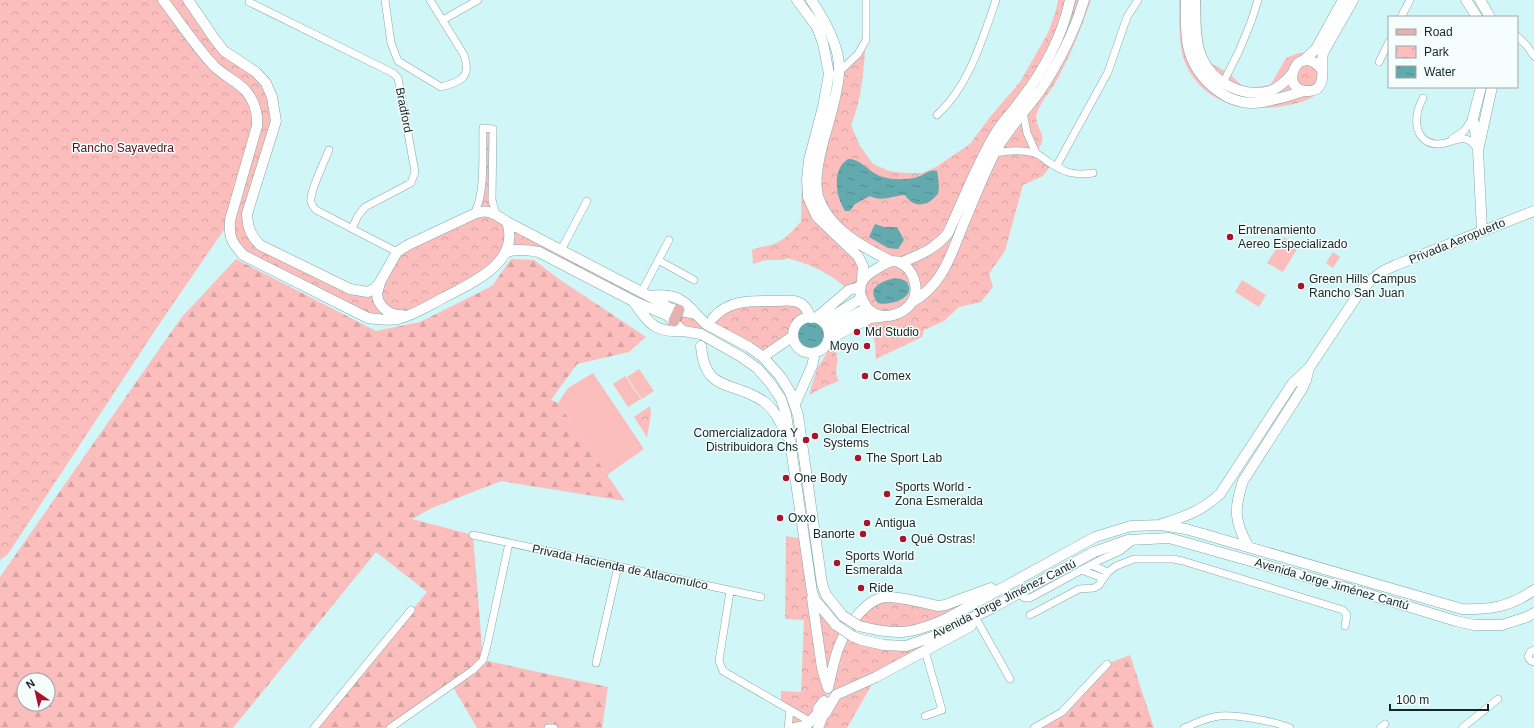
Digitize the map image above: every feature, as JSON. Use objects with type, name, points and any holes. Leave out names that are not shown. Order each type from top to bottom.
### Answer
[{"type":"main road","points":[[163,0],[215,67],[246,91],[255,108],[257,126],[230,220],[229,234],[233,244],[243,255],[368,318],[385,320],[397,319],[410,315],[482,278],[494,268],[505,253],[509,242],[510,232],[507,222]]},
{"type":"main road","points":[[188,0],[224,51],[256,72],[266,83],[272,97],[276,121],[247,214],[248,225],[252,235],[260,245],[350,289],[368,292],[375,288],[380,282],[397,252],[408,245],[474,214],[484,211],[496,214],[507,222],[645,294],[670,312],[683,331]]},
{"type":"main road","points":[[797,0],[817,27],[823,43],[829,74],[823,107],[809,160],[807,180],[808,197],[817,217],[858,256],[863,266],[859,299],[865,309],[882,317]]},
{"type":"main road","points":[[811,0],[823,18],[832,36],[839,72],[832,112],[820,156],[817,174],[818,195],[827,213],[845,234],[868,249],[896,262],[910,272],[915,283],[916,293],[912,302],[907,308],[890,316],[837,319],[819,322],[803,320],[798,323],[793,336],[795,344],[799,348],[809,353],[815,353],[825,347],[837,319],[849,290],[861,283],[869,273],[896,262],[930,250],[940,243],[948,233],[986,149],[998,129],[1033,84],[1048,58],[1060,31],[1070,0]]},
{"type":"main road","points":[[912,302],[924,296],[935,284],[946,267],[994,154],[1008,132],[1042,89],[1057,64],[1077,21],[1084,0]]},
{"type":"main road","points":[[1186,0],[1188,46],[1193,62],[1204,79],[1218,91],[1233,99],[1252,103],[1270,101],[1304,91],[1311,91],[1322,83],[1323,53],[1353,0]]},
{"type":"main road","points":[[1195,0],[1197,42],[1202,58],[1211,73],[1222,83],[1238,90],[1256,93],[1271,90],[1283,84],[1292,74]]},
{"type":"main road","points":[[1304,91],[1299,89],[1292,80],[1294,68],[1316,49],[1343,0]]},
{"type":"main road","points":[[1466,0],[1476,16]]},
{"type":"main road","points":[[1480,0],[1489,16]]},
{"type":"main road","points":[[1303,60],[1311,60],[1318,64],[1322,70]]},
{"type":"main road","points":[[1481,88],[1473,118],[1478,150],[1482,231]]},
{"type":"main road","points":[[1478,150],[1492,88]]},
{"type":"main road","name":"Privada Aeropuerto","points":[[1161,525],[1192,514],[1208,505],[1220,494],[1292,384],[1309,368],[1359,293],[1371,280],[1383,271],[1396,265],[1534,211]]},
{"type":"main road","points":[[505,253],[509,251],[523,250],[539,252],[633,300],[670,312],[696,314]]},
{"type":"main road","points":[[380,282],[377,294],[381,304],[387,312],[396,316],[410,315]]},
{"type":"main road","name":"Avenida Jorge Jiménez Cantú","points":[[645,294],[662,294],[675,297],[689,305],[696,314],[710,321],[763,357],[780,376],[790,392],[798,415],[822,584],[826,595],[843,616],[859,626],[877,631],[902,633],[915,631],[948,618],[1095,537],[1131,526],[1161,525],[1186,529],[1462,609],[1483,610],[1504,606],[1522,598],[1534,590]]},
{"type":"main road","points":[[837,319],[859,299]]},
{"type":"main road","name":"Avenida Jorge Jiménez Cantú","points":[[633,300],[644,316],[660,329],[673,332],[683,331],[701,334],[740,356],[757,368],[771,384],[781,399],[786,414],[812,592],[815,600],[836,624],[852,636],[862,640],[884,645],[906,646],[938,635],[992,608],[1094,552],[1128,540],[1170,538],[1364,593],[1456,622],[1474,625],[1502,625],[1527,617],[1534,613]]},
{"type":"main road","points":[[701,334],[710,321],[728,306],[739,302],[749,301],[791,301],[801,303],[819,322],[828,340]]},
{"type":"main road","points":[[837,319],[865,309]]},
{"type":"main road","points":[[763,357],[793,336]]},
{"type":"main road","points":[[701,346],[702,360],[709,373],[717,381],[726,386],[752,395],[763,401],[773,411],[790,441]]},
{"type":"main road","points":[[795,404],[812,366],[815,353]]},
{"type":"main road","name":"Privada Aeropuerto","points":[[1248,546],[1240,531],[1236,514],[1238,495],[1243,481],[1302,389],[1309,368]]},
{"type":"main road","points":[[816,717],[831,691],[838,650],[842,641],[858,614],[869,604],[877,599],[886,597],[938,606],[945,605],[1027,574]]},
{"type":"main road","points":[[812,592],[822,668],[831,691]]},
{"type":"main road","points":[[831,691],[876,677],[978,622],[992,608]]},
{"type":"street","points":[[385,0],[391,43],[398,61],[441,87],[457,83],[466,73],[467,64],[464,55],[430,0]]},
{"type":"street","points":[[443,20],[478,0]]},
{"type":"street","points":[[829,74],[839,72],[858,54],[866,40],[866,0]]},
{"type":"street","points":[[937,115],[947,106],[955,95],[967,73],[985,32],[996,0]]},
{"type":"street","points":[[1056,167],[1108,72],[1127,17],[1138,0]]},
{"type":"street","points":[[1222,83],[1242,44],[1258,0]]},
{"type":"street","points":[[1402,16],[1410,0]]},
{"type":"street","name":"Bradford","points":[[249,2],[393,73],[398,78],[415,172],[414,180],[407,186],[365,207],[358,216],[352,228]]},
{"type":"street","points":[[1518,37],[1534,56]]},
{"type":"street","points":[[1379,62],[1388,44]]},
{"type":"street","points":[[1422,98],[1416,118],[1418,130],[1429,143],[1440,144],[1458,139],[1467,140],[1473,143],[1478,150]]},
{"type":"street","points":[[1023,112],[1027,132],[1036,153]]},
{"type":"street","points":[[1448,141],[1464,131],[1473,118]]},
{"type":"street","points":[[474,214],[478,208],[481,196],[483,128],[493,129],[492,200],[496,214]]},
{"type":"street","points":[[329,150],[311,201],[316,210],[397,252]]},
{"type":"street","points":[[994,154],[1014,150],[1036,153],[1056,167],[1068,173],[1080,175],[1093,173]]},
{"type":"street","points":[[561,250],[587,201]]},
{"type":"street","points":[[645,294],[658,260],[669,240]]},
{"type":"street","points":[[658,260],[694,280]]},
{"type":"street","name":"Privada Hacienda de Atlacomulco","points":[[473,535],[761,597]]},
{"type":"street","points":[[1018,594],[1025,598],[1030,598],[1081,570],[1120,551],[1134,540]]},
{"type":"street","points":[[390,728],[473,670],[483,660],[509,543]]},
{"type":"street","points":[[1030,615],[1079,589],[1085,587],[1094,588],[1099,585],[1108,572],[1116,566],[1134,559],[1173,559],[1343,610],[1347,615],[1345,626]]},
{"type":"street","points":[[1091,565],[1108,572]]},
{"type":"street","name":"Privada Hacienda de Atlacomulco","points":[[596,663],[618,566]]},
{"type":"street","points":[[1081,570],[1103,578]]},
{"type":"street","points":[[730,591],[719,661],[720,667],[723,671],[790,710],[816,717]]},
{"type":"street","points":[[314,728],[412,610]]},
{"type":"street","points":[[978,622],[1010,678]]},
{"type":"street","points":[[1534,650],[1530,652],[1528,657],[1534,662]]},
{"type":"street","points":[[925,651],[942,710],[925,716]]},
{"type":"street","points":[[1034,728],[1062,712],[1107,664]]},
{"type":"street","points":[[1462,728],[1498,699]]},
{"type":"street","points":[[788,728],[790,710]]},
{"type":"street","points":[[1184,728],[1203,720],[1222,716],[1271,721],[1290,728]]},
{"type":"street","points":[[548,728],[554,728]]},
{"type":"green space","name":"Rancho Sayavedra","points":[[0,0],[188,0],[214,38],[256,72],[275,108],[247,214],[252,235],[368,292],[394,255],[478,208],[483,128],[493,129],[492,200],[496,214],[649,296],[661,312],[523,250],[500,260],[410,315],[385,320],[243,255],[230,221],[160,323],[8,554],[0,560]]},
{"type":"green space","points":[[1058,0],[1091,0],[1068,58],[1057,81],[1042,103],[1036,117],[1042,135],[1042,142],[1036,153],[1056,167],[1049,168],[1043,176],[1023,185],[1005,251],[989,274],[993,287],[981,302],[959,307],[944,321],[924,330],[922,337],[876,359],[875,343],[867,322],[873,313],[860,287],[847,289],[819,269],[786,258],[785,260],[766,260],[753,264],[752,250],[771,245],[782,240],[801,222],[802,179],[817,217],[858,256],[862,279],[891,261],[845,234],[818,195],[839,72],[866,41],[860,94],[851,125],[860,146],[873,164],[889,171],[922,173],[936,167],[970,144],[990,117],[1020,82],[1048,33]]},
{"type":"green space","points":[[1179,0],[1201,0],[1202,35],[1209,60],[1214,65],[1230,74],[1242,85],[1246,87],[1255,87],[1271,84],[1286,58],[1304,52],[1322,59],[1323,88],[1320,92],[1308,100],[1294,104],[1260,108],[1232,104],[1207,92],[1197,82],[1184,61],[1180,35]]},
{"type":"green space","points":[[1284,237],[1299,246],[1283,272],[1267,263]]},
{"type":"green space","points":[[1333,252],[1340,257],[1333,268],[1326,263]]},
{"type":"green space","points":[[236,259],[376,331],[420,322],[492,286],[511,259],[534,260],[559,279],[646,337],[629,352],[577,364],[551,400],[558,403],[625,501],[501,481],[432,508],[412,519],[473,535],[483,660],[608,687],[602,728],[477,728],[452,685],[390,728],[314,728],[427,592],[376,552],[233,728],[0,728],[0,577],[181,318]]},
{"type":"green space","points":[[1242,280],[1266,295],[1259,307],[1235,292]]},
{"type":"green space","points":[[791,301],[811,318],[798,323],[793,333],[763,357],[720,332],[713,318],[729,306]]},
{"type":"green space","points":[[679,310],[706,324],[701,334],[678,327]]},
{"type":"green space","points":[[827,344],[836,353],[836,371],[839,381],[809,395],[817,369],[827,353],[825,347]]},
{"type":"green space","points":[[639,369],[654,391],[642,399],[627,377]]},
{"type":"green space","points":[[593,373],[644,449],[607,475],[558,403],[568,388]]},
{"type":"green space","points":[[625,376],[641,399],[628,407],[613,384]]},
{"type":"green space","points":[[650,406],[651,415],[647,437],[634,417]]},
{"type":"green space","points":[[786,536],[804,539],[812,592],[852,636],[906,646],[992,608],[978,622],[876,677],[847,728],[824,728],[819,725],[835,695],[830,691],[813,719],[788,728],[790,710],[781,705],[781,691],[801,692],[804,620],[785,619]]},
{"type":"green space","points":[[1027,574],[915,631],[859,626],[858,614],[877,599],[938,606]]},
{"type":"green space","points":[[1130,655],[1154,728],[1034,728],[1052,718],[1107,664]]},
{"type":"water","points":[[848,159],[853,159],[874,173],[891,179],[909,179],[927,172],[937,171],[939,191],[929,202],[921,204],[915,204],[905,195],[882,199],[870,196],[855,204],[850,211],[845,211],[839,199],[837,177],[839,170]]},
{"type":"water","points":[[875,224],[884,227],[897,227],[904,240],[898,249],[888,248],[869,237]]},
{"type":"water","points":[[895,278],[906,281],[909,287],[909,292],[907,295],[903,299],[893,303],[878,303],[874,298],[874,289],[880,283]]},
{"type":"water","points":[[811,318],[821,321],[826,326],[829,336],[826,346],[821,351],[811,354],[801,351],[796,346],[793,336],[796,326],[801,321]]},
{"type":"place","name":"Entrenamiento Aereo Especializado","points":[[1230,237]]},
{"type":"place","name":"Green Hills Campus Rancho San Juan","points":[[1301,286]]},
{"type":"place","name":"Md Studio","points":[[857,332]]},
{"type":"place","name":"Moyo","points":[[867,346]]},
{"type":"place","name":"Comex","points":[[865,376]]},
{"type":"place","name":"Global Electrical Systems","points":[[815,436]]},
{"type":"place","name":"Comercializadora Y Distribuidora Chs","points":[[806,440]]},
{"type":"place","name":"The Sport Lab","points":[[858,458]]},
{"type":"place","name":"One Body","points":[[786,478]]},
{"type":"place","name":"Sports World - Zona Esmeralda","points":[[887,494]]},
{"type":"place","name":"Oxxo","points":[[780,518]]},
{"type":"place","name":"Antigua","points":[[867,523]]},
{"type":"place","name":"Banorte","points":[[863,534]]},
{"type":"place","name":"Qué Ostras!","points":[[903,539]]},
{"type":"place","name":"Sports World Esmeralda","points":[[837,563]]},
{"type":"place","name":"Ride","points":[[861,588]]}]
